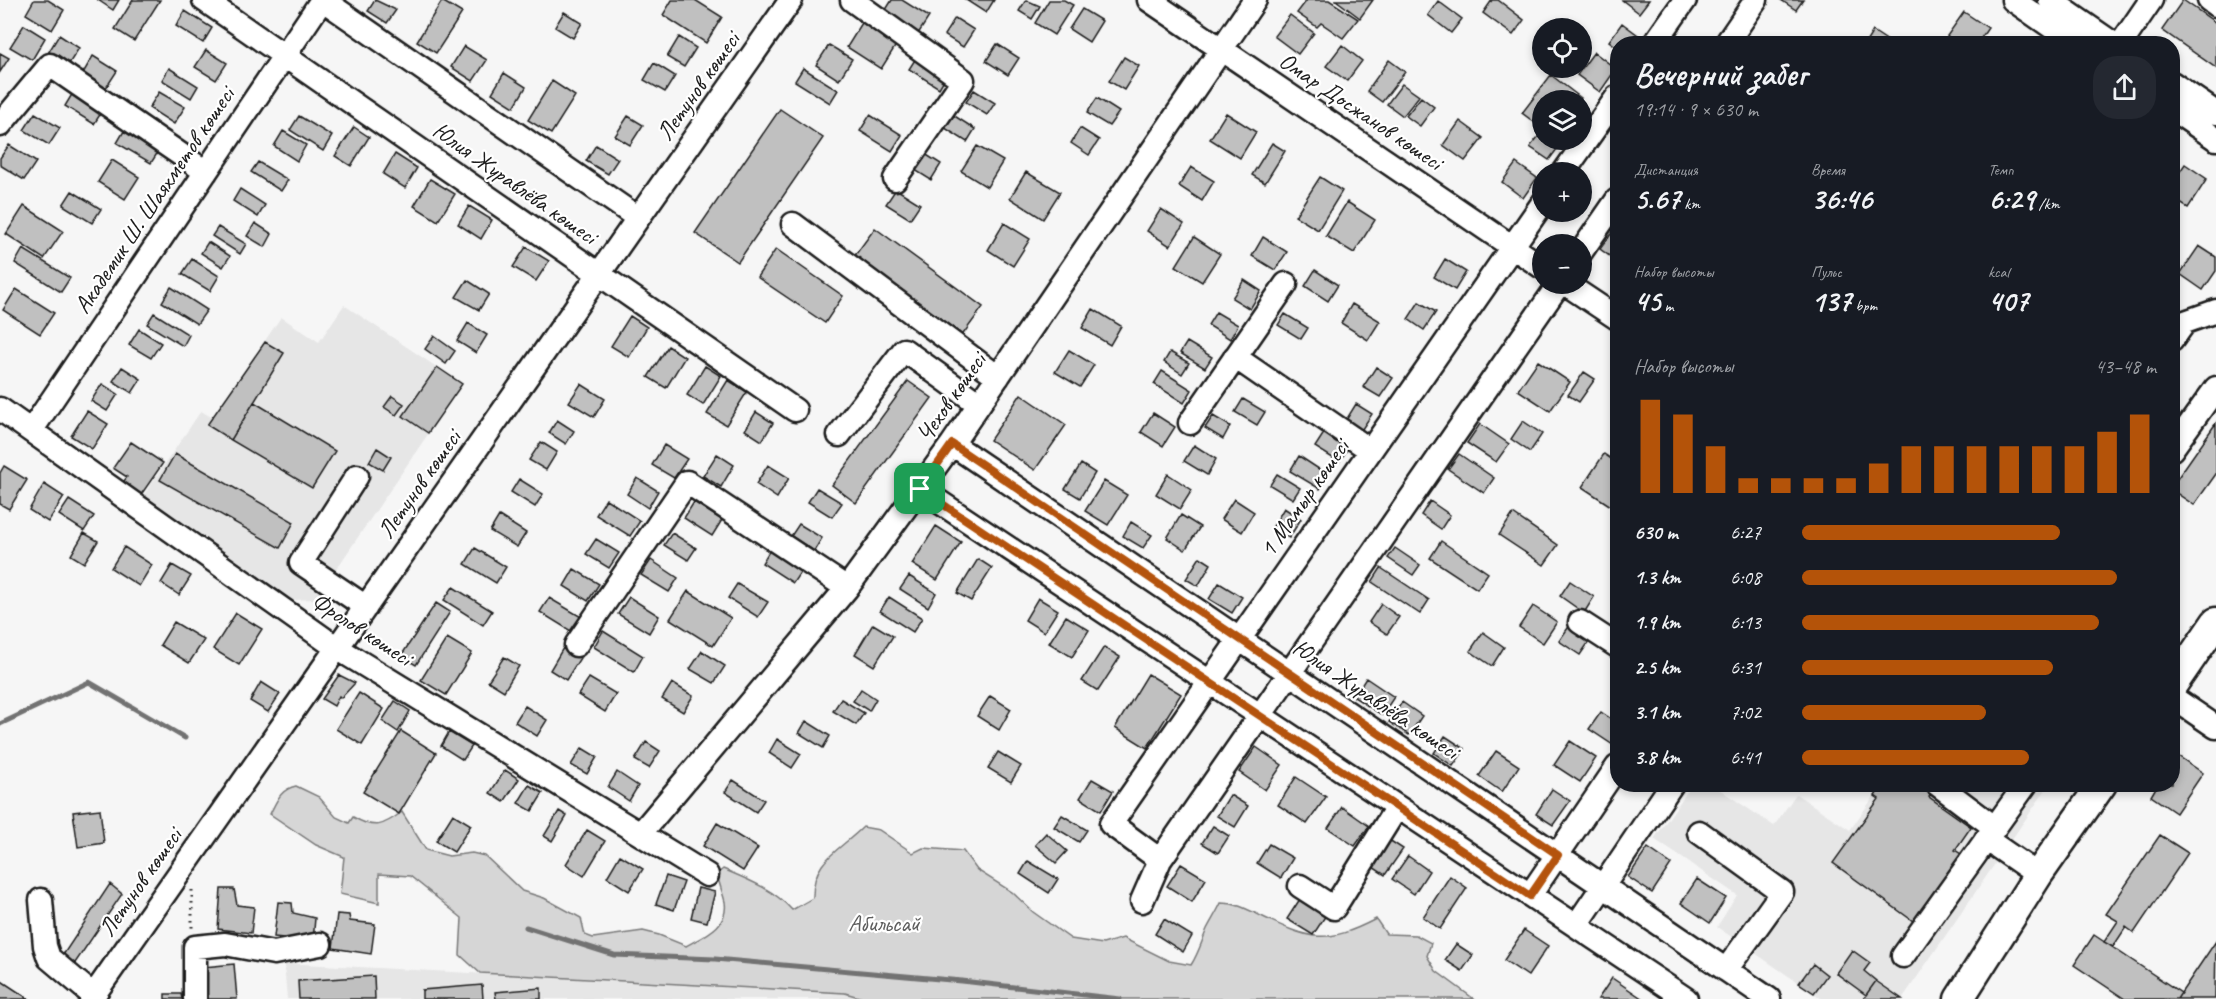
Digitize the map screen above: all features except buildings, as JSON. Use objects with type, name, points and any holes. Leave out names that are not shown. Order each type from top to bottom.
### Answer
[{"type":"main road","points":[[2180,674],[2216,622]]},
{"type":"main road","points":[[1959,999],[2038,875],[2096,792]]},
{"type":"street","name":"Юлия Журавлёва көшесі","points":[[204,0],[795,410]]},
{"type":"street","name":"Юлия Журавлёва көшесі","points":[[322,0],[638,218]]},
{"type":"street","name":"Академик Ш. Шаяхметов көшесі","points":[[31,431],[322,0]]},
{"type":"street","name":"Летунов көшесі","points":[[93,997],[791,0]]},
{"type":"street","points":[[852,0],[963,80],[894,179]]},
{"type":"street","name":"Омар Досжанов көшесі","points":[[1149,0],[1532,260]]},
{"type":"street","name":"Чехов көшесі","points":[[641,833],[847,588],[920,489],[1255,0]]},
{"type":"street","points":[[1660,36],[1685,0]]},
{"type":"street","points":[[1731,36],[1756,0]]},
{"type":"street","points":[[2013,0],[2065,36]]},
{"type":"street","points":[[2050,0],[2102,36]]},
{"type":"street","points":[[2126,36],[2151,0]]},
{"type":"street","points":[[2209,0],[2216,5]]},
{"type":"street","points":[[0,125],[50,65],[206,172]]},
{"type":"street","points":[[2180,88],[2216,113]]},
{"type":"street","points":[[1571,162],[1610,107]]},
{"type":"street","points":[[2180,114],[2216,139]]},
{"type":"street","points":[[1592,236],[1610,210]]},
{"type":"street","name":"1 Мамыр көшесі","points":[[1160,860],[1111,824],[1532,218]]},
{"type":"street","points":[[793,224],[998,377]]},
{"type":"street","points":[[1190,423],[1286,284]]},
{"type":"street","points":[[1142,901],[1160,860],[1552,294]]},
{"type":"street","points":[[1581,294],[1610,313]]},
{"type":"street","points":[[2180,329],[2185,322],[2216,311]]},
{"type":"street","points":[[839,435],[904,350],[980,404]]},
{"type":"street","points":[[1235,357],[1370,450]]},
{"type":"street","points":[[2180,438],[2216,388]]},
{"type":"street","name":"Фролов көшесі","points":[[0,409],[337,648],[707,875]]},
{"type":"street","name":"Юлия Журавлёва көшесі","points":[[952,444],[1769,999]]},
{"type":"street","points":[[357,476],[301,563],[366,607]]},
{"type":"street","points":[[576,645],[687,482],[847,588]]},
{"type":"street","points":[[920,489],[1686,999]]},
{"type":"street","points":[[1580,622],[1610,641]]},
{"type":"street","points":[[2180,702],[2216,727]]},
{"type":"street","points":[[1530,896],[1610,777]]},
{"type":"street","points":[[1576,926],[1667,792]]},
{"type":"street","points":[[1946,792],[2038,875]]},
{"type":"street","points":[[1903,956],[2020,792]]},
{"type":"street","points":[[1300,886],[1334,908],[1397,807]]},
{"type":"street","points":[[1699,832],[1782,892],[1726,970]]},
{"type":"street","points":[[41,900],[45,946],[49,958],[93,997]]},
{"type":"street","points":[[195,999],[195,947],[225,944],[274,953],[320,944]]},
{"type":"path","points":[[192,886],[195,947]]},
{"type":"shaded area","points":[[344,305],[462,384],[316,599],[292,600],[141,499],[201,411],[213,418],[281,317],[319,342]]},
{"type":"shaded area","points":[[1687,792],[1723,792],[1774,826],[1796,794],[1850,830],[1877,792],[2044,792],[1902,999],[1822,999],[1717,927],[1737,895],[1654,839]]},
{"type":"shaded area","points":[[284,963],[845,993],[866,999],[287,999]]},
{"type":"green space","name":"Абильсай","points":[[296,786],[319,797],[336,817],[349,823],[353,817],[367,824],[379,825],[402,812],[426,850],[449,856],[472,853],[485,856],[522,891],[544,898],[581,918],[585,935],[593,938],[643,931],[686,946],[713,930],[723,918],[725,902],[717,874],[723,869],[769,891],[792,910],[813,898],[817,874],[822,865],[863,827],[879,830],[913,853],[923,848],[963,851],[977,870],[1012,892],[1033,912],[1071,939],[1103,944],[1123,938],[1169,961],[1191,965],[1221,903],[1242,907],[1293,930],[1318,936],[1344,933],[1376,919],[1386,934],[1416,935],[1431,943],[1427,956],[1436,971],[1474,999],[866,999],[845,993],[480,973],[460,955],[462,918],[410,876],[379,874],[379,903],[340,894],[344,857],[316,845],[270,814],[283,792]]},
{"type":"waterway","name":"Абильсай","points":[[0,724],[89,682],[185,738]]},
{"type":"waterway","name":"Абильсай","points":[[526,927],[614,955],[715,959],[962,981],[1120,999]]},
{"type":"route","points":[[952,444],[1558,855],[1530,896],[920,489],[952,444]]}]
